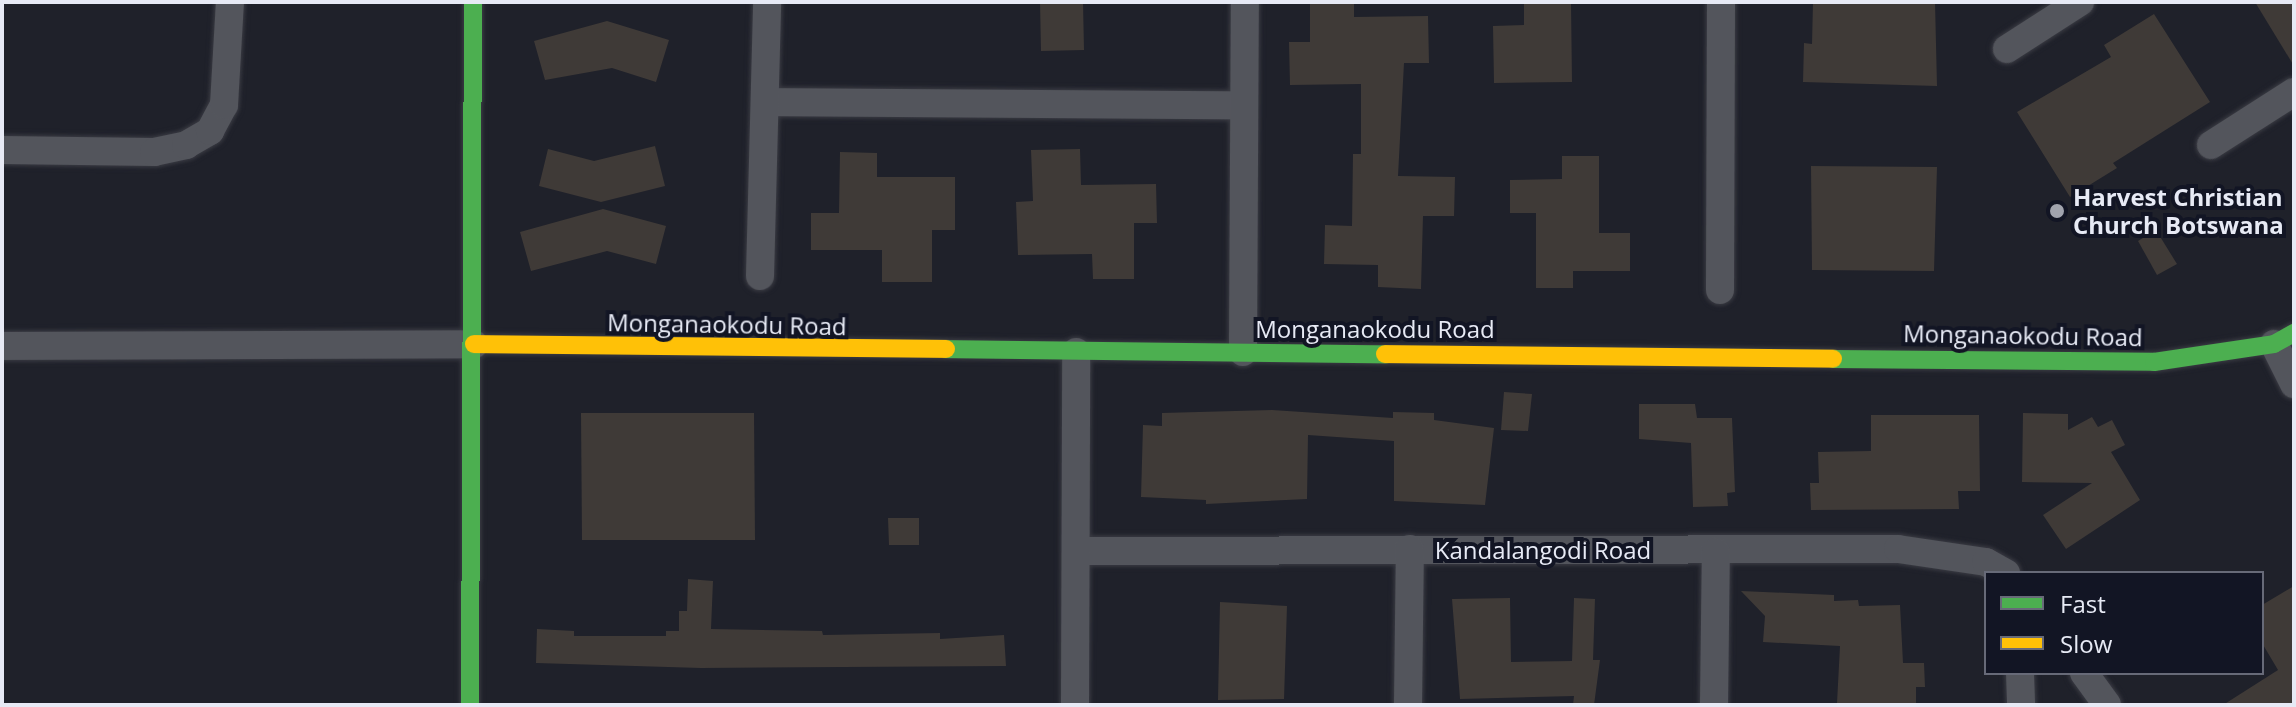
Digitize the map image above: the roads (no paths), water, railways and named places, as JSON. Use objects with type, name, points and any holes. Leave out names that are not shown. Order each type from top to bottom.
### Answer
[{"type":"street","points":[[2,150],[154,152],[186,145],[210,131],[224,105],[230,2]]},
{"type":"street","points":[[470,705],[474,344],[473,2]]},
{"type":"street","points":[[760,276],[767,102],[767,2]]},
{"type":"street","points":[[1243,352],[1245,2]]},
{"type":"street","points":[[1720,290],[1721,2]]},
{"type":"street","points":[[2007,49],[2080,2]]},
{"type":"street","points":[[2211,145],[2294,92]]},
{"type":"street","points":[[767,102],[1243,105]]},
{"type":"street","points":[[2284,338],[2294,384]]},
{"type":"street","name":"Monganaokodu Road","points":[[474,344],[2154,362],[2284,338]]},
{"type":"street","points":[[2,346],[474,344]]},
{"type":"street","points":[[1075,705],[1076,352]]},
{"type":"street","points":[[1408,705],[1410,549]]},
{"type":"street","name":"Kandalangodi Road","points":[[1076,551],[1410,549],[1716,552],[1898,549],[1986,562],[2002,571]]},
{"type":"street","points":[[1714,705],[1716,552]]},
{"type":"street","points":[[2020,675],[2021,705]]},
{"type":"street","points":[[2085,675],[2107,705]]},
{"type":"place","name":"Harvest Christian Church Botswana","points":[[2057,211]]}]
